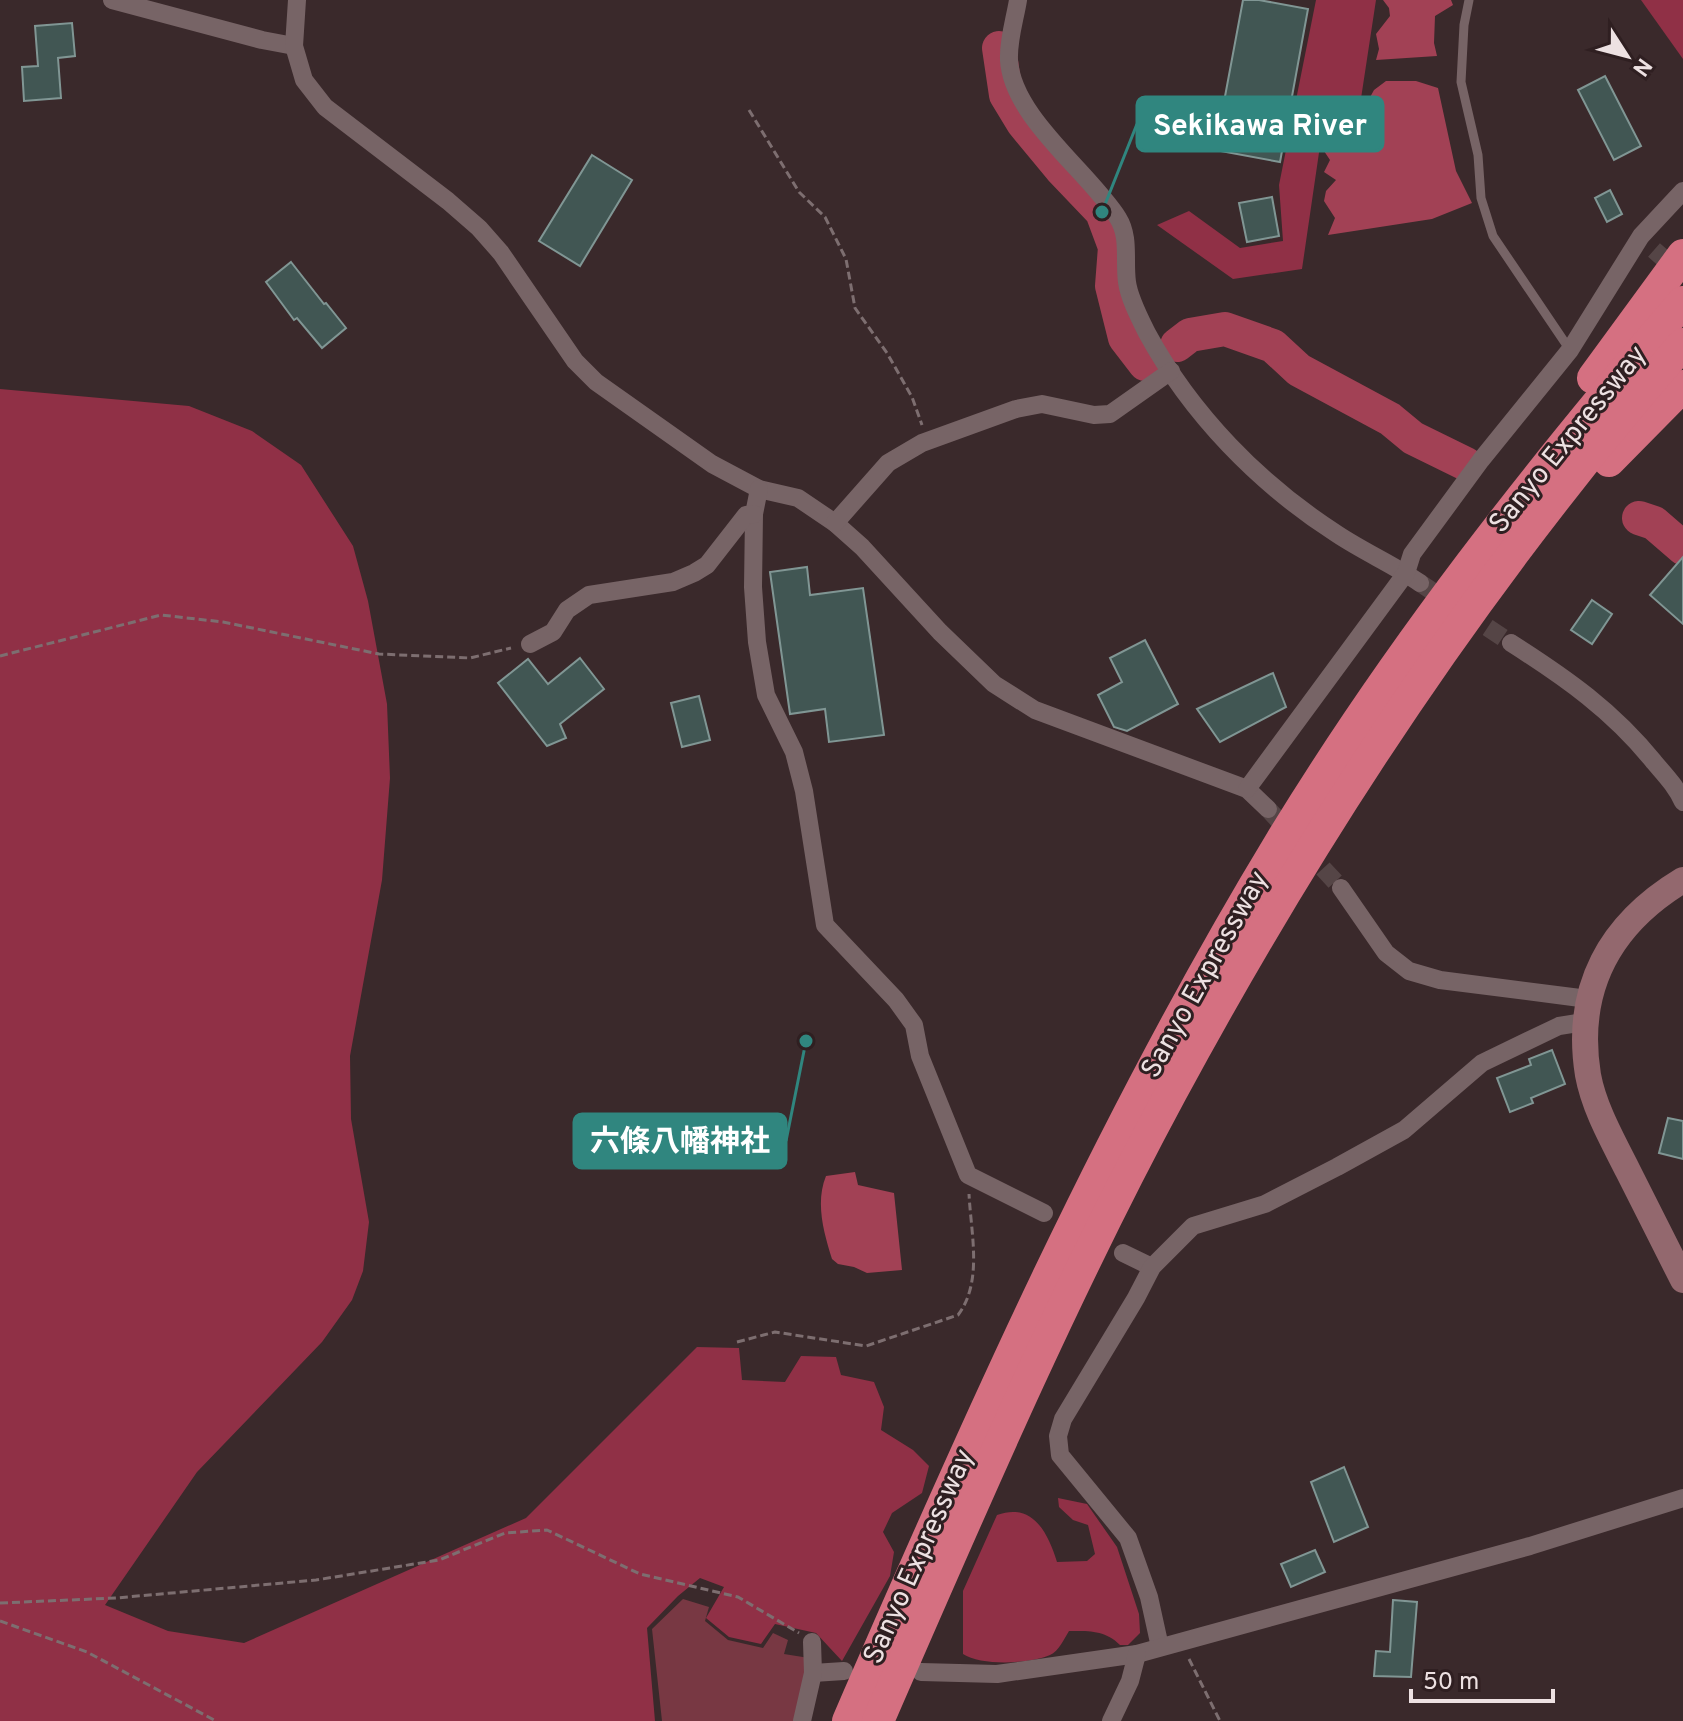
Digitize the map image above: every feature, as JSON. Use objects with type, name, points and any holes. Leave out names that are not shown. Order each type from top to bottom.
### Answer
[{"type":"highway","points":[[1407,651],[1669,253]]},
{"type":"highway","name":"Sanyo Expressway","points":[[848,1721],[961,1461],[1054,1262],[1145,1084],[1282,840],[1407,651],[1545,466],[1683,302]]},
{"type":"highway","name":"Sanyo Expressway","points":[[878,1721],[986,1473],[1078,1277],[1170,1095],[1305,859],[1370,756],[1492,582],[1568,483],[1683,344]]},
{"type":"highway","points":[[1492,582],[1683,386]]},
{"type":"street","points":[[112,0],[294,46]]},
{"type":"street","points":[[297,0],[294,46],[304,80],[325,107],[479,228],[501,253],[575,361],[596,382],[712,464],[759,489],[798,498],[835,523],[994,684],[1035,710],[1247,789],[1268,809]]},
{"type":"street","points":[[1018,0],[1009,61],[1015,85],[1029,112],[1103,197],[1125,228],[1127,285],[1146,332],[1171,371],[1225,443],[1269,483],[1336,534],[1413,578]]},
{"type":"street","points":[[1247,789],[1413,578],[1412,554],[1481,460],[1570,350],[1641,236],[1683,191]]},
{"type":"street","points":[[1641,236],[1669,253]]},
{"type":"street","points":[[835,523],[888,463],[922,443],[1016,409],[1042,404],[1094,415],[1110,414],[1171,371]]},
{"type":"street","points":[[759,489],[754,514],[753,587],[757,642],[766,695],[794,752],[804,791],[825,925],[896,1000],[914,1025],[920,1056],[968,1175],[1044,1213]]},
{"type":"street","points":[[530,644],[553,632],[567,610],[589,595],[673,582],[694,573],[707,565],[746,515],[754,514]]},
{"type":"street","points":[[1511,643],[1572,682],[1631,733],[1678,789],[1683,802]]},
{"type":"street","points":[[1683,880],[1636,914],[1613,942],[1597,972],[1586,1010],[1588,1076],[1596,1103],[1683,1280]]},
{"type":"street","points":[[1341,888],[1386,953],[1409,971],[1586,1010]]},
{"type":"street","points":[[1160,1647],[1149,1597],[1128,1538],[1060,1455],[1058,1436],[1063,1419],[1152,1267],[1193,1226],[1265,1204],[1337,1167],[1404,1130],[1482,1063],[1586,1010]]},
{"type":"street","points":[[1123,1253],[1152,1267]]},
{"type":"street","points":[[921,1672],[997,1674],[1137,1654],[1530,1546],[1683,1498]]},
{"type":"street","points":[[802,1721],[813,1673],[812,1642]]},
{"type":"street","points":[[1111,1721],[1130,1681],[1137,1654]]},
{"type":"street","points":[[813,1673],[844,1671]]},
{"type":"lane","points":[[1469,0],[1464,25],[1461,82],[1478,155],[1481,198],[1493,236],[1570,350]]},
{"type":"path","points":[[749,110],[799,192],[825,217],[846,259],[855,308],[887,353],[912,397],[924,431],[922,443]]},
{"type":"path","points":[[0,656],[161,615],[223,622],[379,654],[470,658],[530,644]]},
{"type":"path","points":[[737,1342],[775,1332],[866,1346],[958,1315],[967,1303],[974,1280],[968,1175]]},
{"type":"path","points":[[0,1603],[116,1598],[316,1580],[439,1560],[505,1533],[547,1530],[640,1574],[738,1597],[812,1642]]},
{"type":"path","points":[[0,1621],[87,1652],[216,1721]]},
{"type":"path","points":[[1184,1640],[1191,1665],[1220,1721]]},
{"type":"shaded area","points":[[1316,0],[1376,0],[1360,105],[1321,139],[1302,269],[1233,279],[1157,225],[1189,211],[1240,248],[1283,241],[1279,185]]},
{"type":"shaded area","points":[[1383,0],[1451,0],[1453,5],[1435,16],[1437,56],[1376,60],[1379,49],[1376,34],[1390,16]]},
{"type":"shaded area","points":[[1641,0],[1683,0],[1683,59]]},
{"type":"shaded area","points":[[1386,81],[1416,81],[1438,88],[1456,171],[1472,203],[1432,219],[1328,235],[1335,218],[1324,201],[1326,191],[1336,180],[1324,172],[1330,160],[1322,148],[1366,115],[1374,90]]},
{"type":"shaded area","points":[[0,389],[189,406],[252,431],[301,465],[353,546],[368,601],[387,704],[390,778],[382,880],[350,1056],[351,1119],[369,1222],[363,1271],[352,1300],[322,1342],[197,1472],[105,1605],[168,1631],[244,1643],[526,1518],[697,1347],[739,1348],[742,1380],[785,1382],[801,1356],[836,1357],[841,1375],[874,1382],[884,1407],[881,1430],[913,1450],[929,1466],[922,1493],[892,1513],[883,1532],[894,1552],[890,1576],[842,1661],[816,1633],[775,1624],[761,1644],[729,1637],[706,1618],[724,1587],[700,1578],[647,1628],[655,1721],[0,1721]]},
{"type":"shaded area","points":[[855,1172],[858,1185],[894,1193],[902,1270],[867,1273],[838,1264],[832,1259],[822,1218],[823,1186],[826,1176]]},
{"type":"shaded area","points":[[1058,1498],[1087,1504],[1117,1547],[1139,1614],[1140,1633],[1128,1645],[1120,1645],[1103,1634],[1069,1631],[1053,1653],[1018,1662],[993,1662],[963,1654],[963,1591],[997,1515],[1020,1513],[1037,1523],[1044,1531],[1057,1562],[1087,1561],[1095,1554],[1088,1525],[1073,1520],[1059,1507]]},
{"type":"shaded area","points":[[683,1599],[709,1607],[705,1621],[728,1640],[763,1648],[773,1633],[788,1640],[784,1654],[809,1658],[797,1721],[662,1721],[652,1629]]},
{"type":"building","points":[[1243,0],[1308,9],[1280,162],[1215,150]]},
{"type":"building","points":[[72,23],[75,56],[58,58],[61,98],[24,101],[22,67],[38,66],[35,26]]},
{"type":"building","points":[[1605,76],[1641,146],[1614,160],[1578,90]]},
{"type":"building","points":[[592,155],[632,180],[580,266],[539,241]]},
{"type":"building","points":[[1610,190],[1622,214],[1607,222],[1595,198]]},
{"type":"building","points":[[1272,197],[1279,236],[1247,242],[1239,203]]},
{"type":"building","points":[[291,262],[346,328],[322,348],[297,318],[294,320],[266,282]]},
{"type":"building","points":[[1683,557],[1683,624],[1650,595]]},
{"type":"building","points":[[807,567],[810,595],[863,588],[884,735],[829,742],[825,709],[790,714],[770,572]]},
{"type":"building","points":[[1592,600],[1612,614],[1592,644],[1571,630]]},
{"type":"building","points":[[1145,640],[1178,704],[1127,731],[1114,727],[1098,695],[1122,682],[1110,658]]},
{"type":"building","points":[[580,658],[604,689],[560,724],[566,738],[547,746],[498,683],[528,659],[548,684]]},
{"type":"building","points":[[1273,673],[1286,707],[1220,742],[1197,709]]},
{"type":"building","points":[[699,696],[710,740],[682,747],[671,703]]},
{"type":"building","points":[[1552,1050],[1565,1084],[1531,1098],[1533,1103],[1510,1112],[1497,1078],[1531,1065],[1529,1059]]},
{"type":"building","points":[[1668,1118],[1683,1121],[1683,1159],[1659,1153]]},
{"type":"building","points":[[1344,1467],[1368,1527],[1334,1542],[1311,1482]]},
{"type":"building","points":[[1315,1550],[1325,1572],[1291,1587],[1281,1564]]},
{"type":"building","points":[[1393,1600],[1417,1602],[1411,1677],[1374,1676],[1376,1651],[1390,1652]]},
{"type":"waterway","points":[[999,48],[1006,95],[1023,123],[1102,212],[1115,247],[1112,286],[1125,338],[1145,364],[1153,363]]},
{"type":"waterway","points":[[1177,345],[1190,335],[1225,329],[1273,346],[1299,370],[1390,419],[1413,438],[1466,464]]},
{"type":"waterway","points":[[1639,518],[1654,523],[1683,548]]},
{"type":"tunnel","points":[[1654,250],[1678,271]]},
{"type":"tunnel","points":[[1420,583],[1511,643]]},
{"type":"tunnel","points":[[1268,809],[1341,888]]},
{"type":"place","name":"Sekikawa River","points":[[1102,212]]},
{"type":"place","name":"六條八幡神社","points":[[806,1041]]}]
